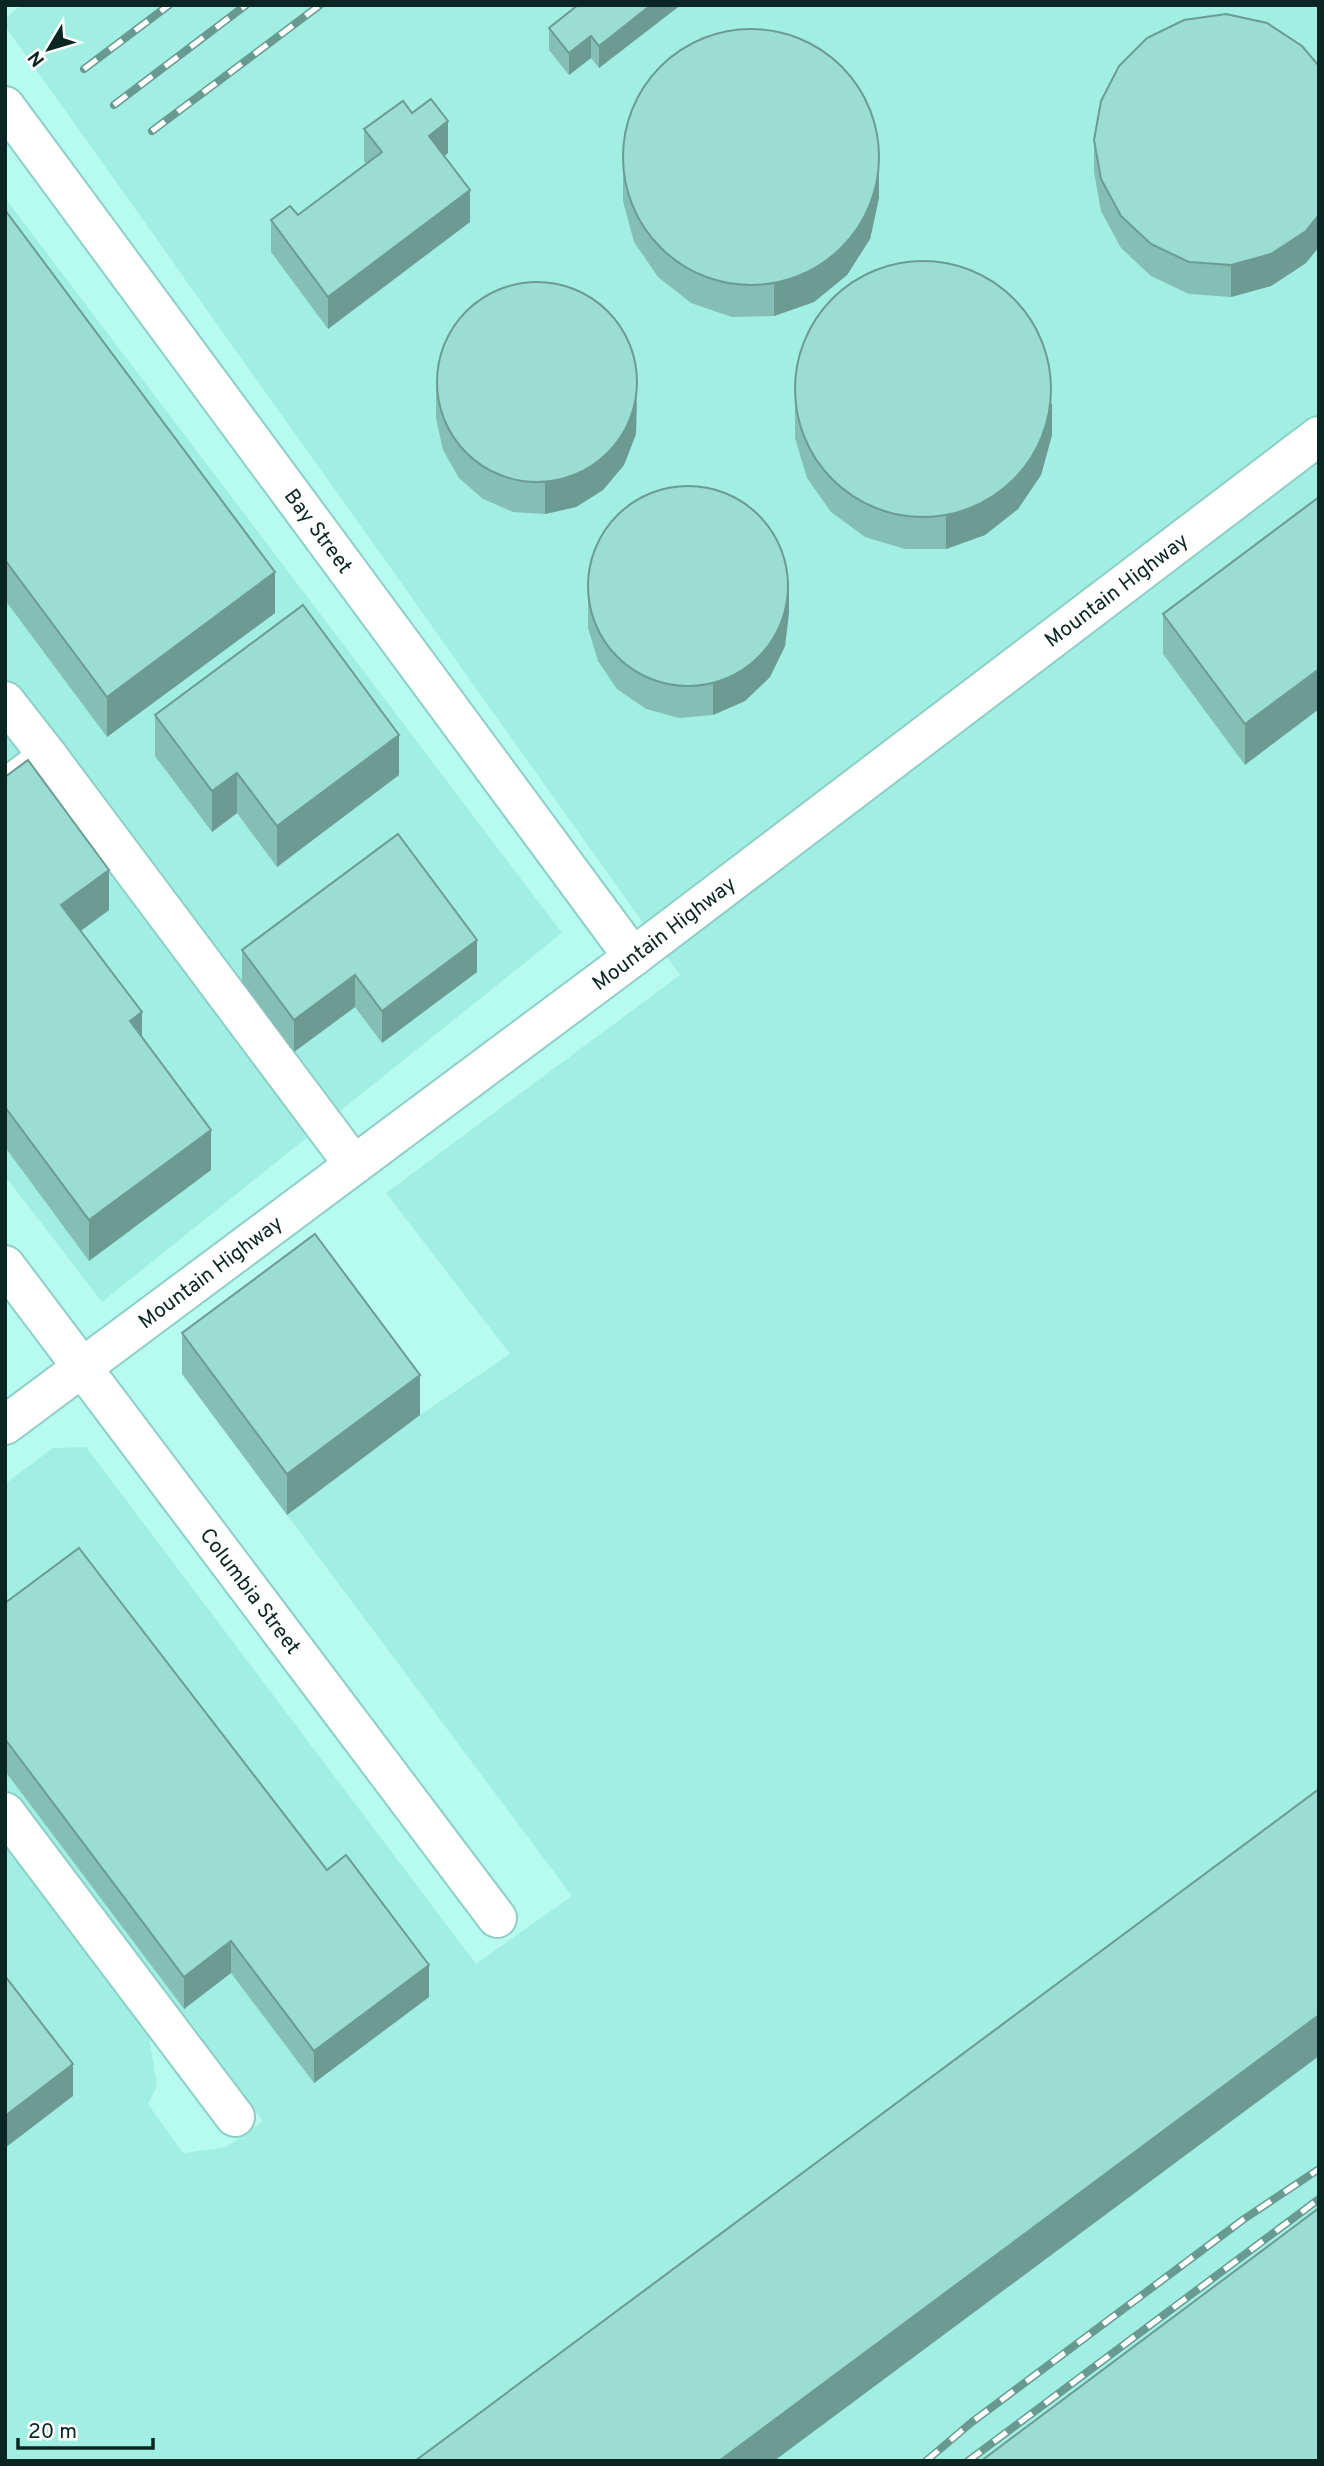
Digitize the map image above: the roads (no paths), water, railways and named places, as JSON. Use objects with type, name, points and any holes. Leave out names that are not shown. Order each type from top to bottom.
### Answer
[{"type":"street","name":"Bay Street","points":[[5,106],[633,957]]},
{"type":"street","name":"Mountain Highway","points":[[5,1425],[633,957],[1319,436]]},
{"type":"street","points":[[5,701],[354,1165]]},
{"type":"street","points":[[5,789],[48,756]]},
{"type":"street","name":"Columbia Street","points":[[5,1265],[497,1917]]},
{"type":"street","points":[[5,1812],[235,2117]]},
{"type":"railway","points":[[84,69],[169,5]]},
{"type":"railway","points":[[114,105],[246,5]]},
{"type":"railway","points":[[152,131],[320,5]]},
{"type":"railway","points":[[926,2461],[972,2422],[1244,2219],[1319,2169]]},
{"type":"railway","points":[[968,2461],[1319,2199]]}]
